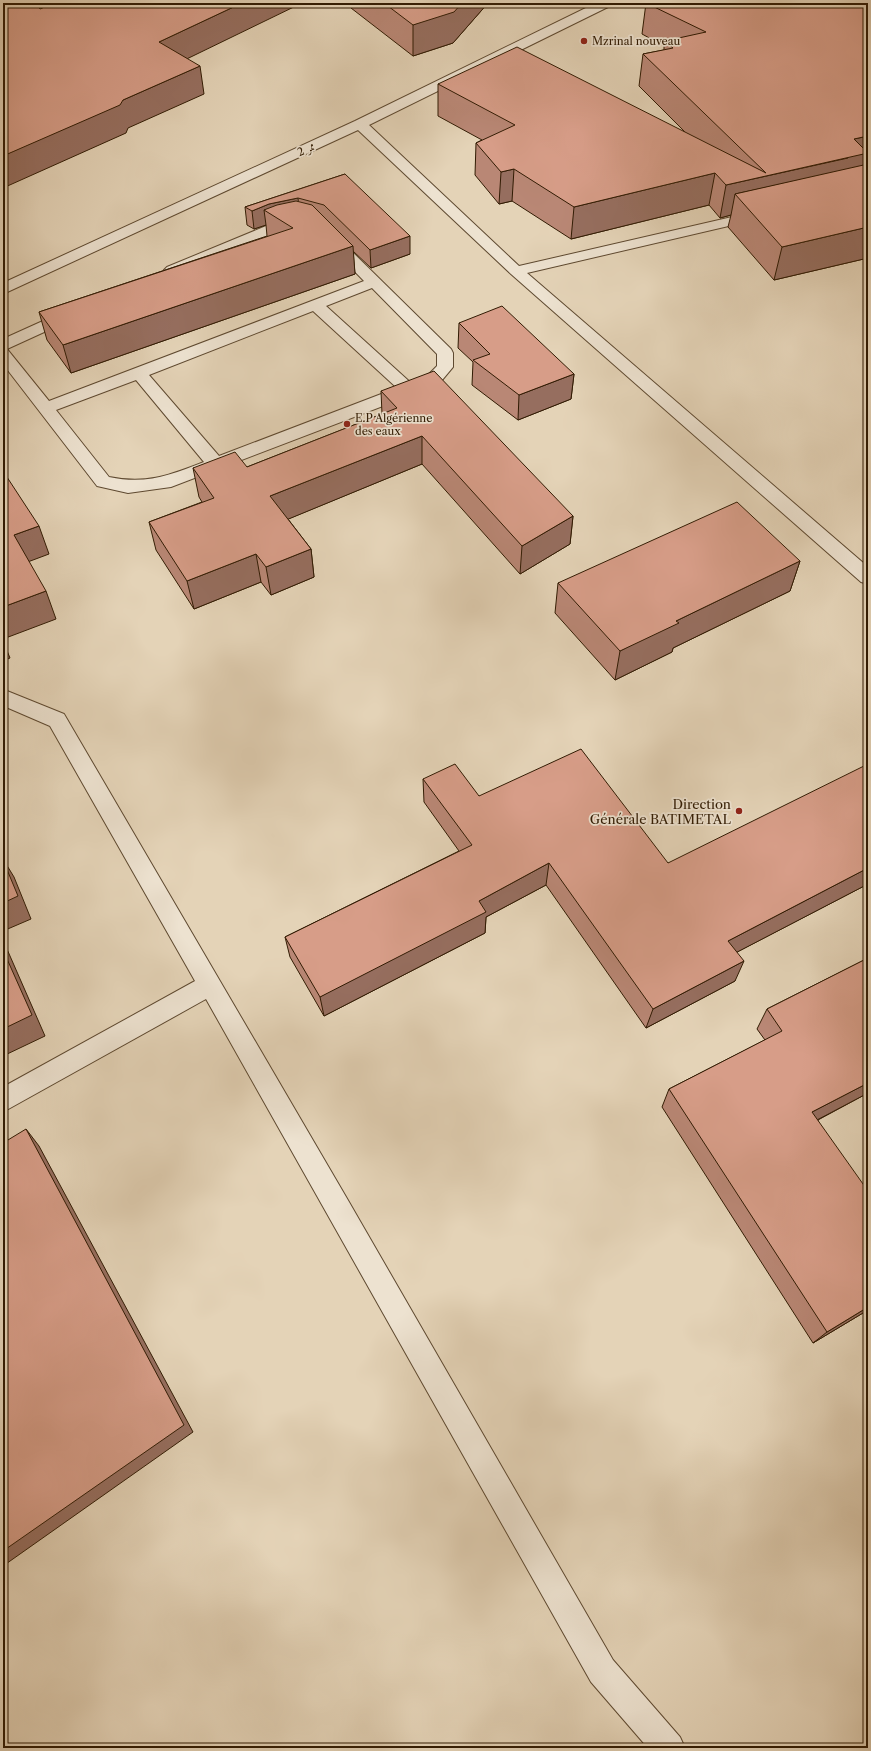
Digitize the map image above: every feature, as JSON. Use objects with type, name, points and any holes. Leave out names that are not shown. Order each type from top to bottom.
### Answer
[{"type":"lane","name":"ممر 2","points":[[3,289],[360,124],[606,3]]},
{"type":"lane","points":[[360,124],[516,271],[868,577]]},
{"type":"lane","points":[[516,271],[768,212]]},
{"type":"lane","points":[[160,276],[276,227],[300,222],[307,224]]},
{"type":"lane","points":[[3,353],[103,482],[128,487],[165,483],[432,381],[445,367],[445,353],[325,233]]},
{"type":"lane","points":[[46,408],[374,282]]},
{"type":"lane","points":[[316,305],[409,390]]},
{"type":"lane","points":[[3,345],[88,307]]},
{"type":"lane","points":[[138,373],[216,464]]},
{"type":"lane","points":[[3,700],[7,699],[57,720],[602,1671],[669,1748]]},
{"type":"lane","points":[[3,1100],[210,985]]},
{"type":"building","points":[[36,3],[40,9],[54,3],[242,3],[159,42],[200,66],[123,100],[120,105],[3,156],[3,8]]},
{"type":"building","points":[[384,3],[462,3],[454,12],[413,25]]},
{"type":"building","points":[[646,3],[860,3],[868,9],[868,136],[854,139],[868,153],[726,185],[715,173],[574,207],[514,169],[501,172],[476,143],[515,125],[438,84],[517,47],[766,173],[643,54],[673,48],[665,41],[706,32]]},
{"type":"building","points":[[868,164],[868,227],[782,247],[735,194]]},
{"type":"building","points":[[345,174],[410,236],[370,250],[324,205],[298,198],[269,204],[252,211],[245,207]]},
{"type":"building","points":[[296,201],[312,205],[353,246],[63,345],[39,312],[293,228],[264,210],[277,205]]},
{"type":"building","points":[[502,306],[574,374],[519,395],[473,360],[490,354],[459,323]]},
{"type":"building","points":[[434,371],[573,516],[522,546],[422,436],[270,496],[311,549],[266,567],[256,554],[187,581],[149,522],[214,498],[193,468],[235,452],[247,467],[397,408],[381,391]]},
{"type":"building","points":[[3,471],[39,526],[14,535],[46,591],[3,607]]},
{"type":"building","points":[[737,502],[800,561],[676,621],[679,623],[620,651],[558,583]]},
{"type":"building","points":[[581,749],[668,863],[868,764],[868,868],[728,941],[744,961],[653,1009],[549,863],[479,901],[486,912],[320,997],[285,937],[472,845],[423,779],[455,764],[479,796]]},
{"type":"building","points":[[3,860],[18,896],[3,903]]},
{"type":"building","points":[[3,950],[32,1015],[3,1029]]},
{"type":"building","points":[[868,958],[868,1083],[812,1112],[868,1191],[868,1307],[827,1332],[669,1089],[782,1031],[767,1009]]},
{"type":"building","points":[[26,1129],[184,1425],[3,1551],[3,1143]]},
{"type":"place","name":"Mzrinal nouveau","points":[[584,41]]},
{"type":"place","name":"E.P Algérienne des eaux","points":[[347,424]]},
{"type":"place","name":"Direction Générale BATIMETAL","points":[[739,811]]}]
